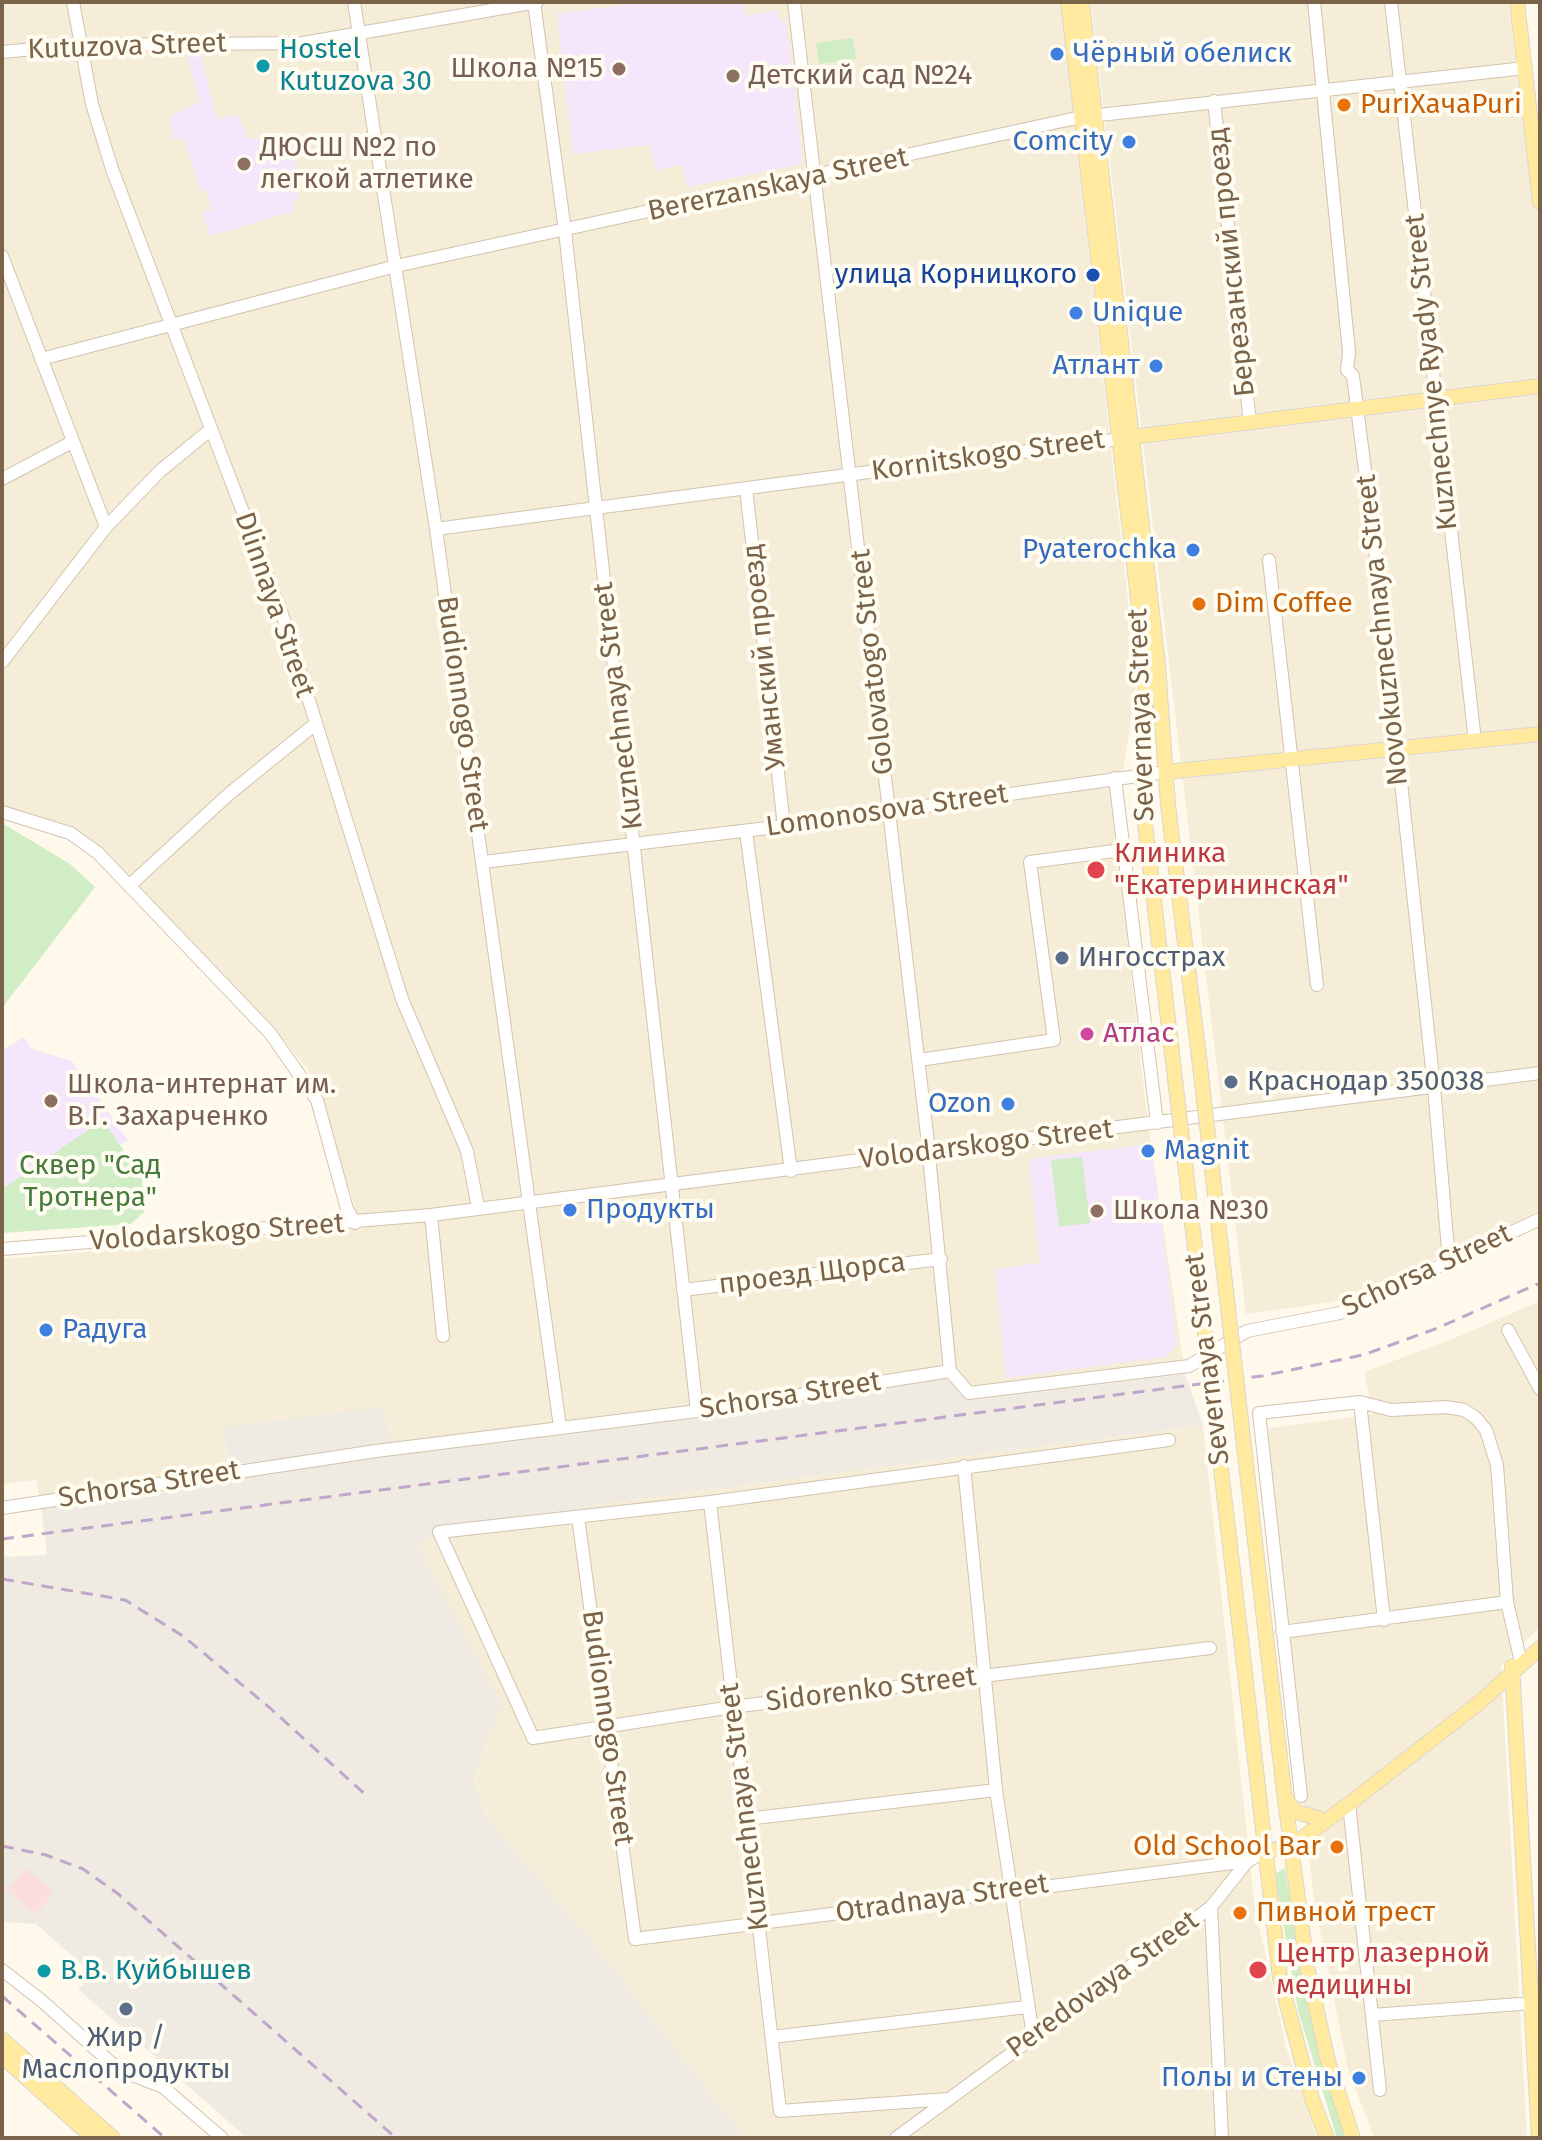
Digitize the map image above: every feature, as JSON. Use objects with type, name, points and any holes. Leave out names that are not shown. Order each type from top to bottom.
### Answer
[{"type":"main road","name":"Severnaya Street","points":[[1068,2],[1088,116],[1126,438],[1158,665],[1168,805],[1290,1842],[1307,1967],[1328,2061],[1353,2138]]},
{"type":"main road","name":"Severnaya Street","points":[[1082,2],[1088,116]]},
{"type":"main road","points":[[1517,2],[1525,68],[1534,106],[1540,202]]},
{"type":"main road","name":"Kornitskogo Street","points":[[1126,438],[1540,386]]},
{"type":"main road","name":"Severnaya Street","points":[[1126,438],[1146,667],[1143,807],[1264,1845],[1280,1978],[1312,2099],[1327,2138]]},
{"type":"main road","name":"Lomonosova Street","points":[[1166,772],[1540,734]]},
{"type":"main road","points":[[1264,1845],[1290,1842],[1349,1804],[1498,1688],[1540,1638]]},
{"type":"main road","points":[[1290,1842],[1540,1648]]},
{"type":"main road","points":[[1516,1666],[1539,2138]]},
{"type":"main road","points":[[1516,1666],[1540,1987]]},
{"type":"main road","points":[[1498,1688],[1507,1689],[1516,1699]]},
{"type":"main road","points":[[1284,1792],[1296,1812],[1318,1818]]},
{"type":"main road","points":[[2,2039],[113,2138]]},
{"type":"main road","points":[[2,2056],[93,2138]]},
{"type":"street","name":"Dlinnaya Street","points":[[73,2],[92,104],[112,169],[274,591],[402,999],[467,1151],[478,1207]]},
{"type":"street","name":"Budionnogo Street","points":[[354,2],[436,529],[560,1427]]},
{"type":"street","name":"Kutuzova Street","points":[[2,52],[79,45],[303,43],[535,2]]},
{"type":"street","name":"Kuznechnaya Street","points":[[535,2],[565,231],[697,1411]]},
{"type":"street","name":"Golovatogo Street","points":[[794,2],[919,1060],[950,1371]]},
{"type":"street","name":"Novokuznechnaya Street","points":[[1314,2],[1320,88],[1349,352],[1347,370],[1353,376],[1396,749],[1434,1087],[1449,1261]]},
{"type":"street","name":"Kuznechnye Ryady Street","points":[[1391,2],[1475,741]]},
{"type":"street","name":"Bererzanskaya Street","points":[[41,359],[396,266],[1088,116],[1320,88],[1525,68]]},
{"type":"street","name":"Березанский проезд","points":[[1214,101],[1250,423]]},
{"type":"street","points":[[2,256],[106,527]]},
{"type":"street","points":[[2,662],[106,527],[160,471],[210,430]]},
{"type":"street","name":"Kornitskogo Street","points":[[436,529],[1126,438]]},
{"type":"street","points":[[2,479],[72,442]]},
{"type":"street","name":"Уманский проезд","points":[[746,488],[784,826]]},
{"type":"street","points":[[1269,560],[1317,985]]},
{"type":"street","points":[[129,886],[229,794],[314,725]]},
{"type":"street","name":"Lomonosova Street","points":[[483,862],[784,826],[1166,772]]},
{"type":"street","points":[[1115,778],[1157,1123]]},
{"type":"street","points":[[2,812],[70,833],[98,853],[270,1033],[317,1100],[347,1209],[355,1223]]},
{"type":"street","points":[[746,831],[791,1171]]},
{"type":"street","points":[[919,1060],[1054,1040],[1030,862],[1122,850]]},
{"type":"street","name":"Volodarskogo Street","points":[[2,1249],[431,1215],[1540,1073]]},
{"type":"street","points":[[431,1215],[443,1336]]},
{"type":"street","name":"Schorsa Street","points":[[2,1508],[376,1451],[697,1411],[950,1371],[969,1393],[1189,1366],[1247,1331],[1340,1313],[1540,1219]]},
{"type":"street","name":"проезд Щорса","points":[[683,1290],[941,1259]]},
{"type":"street","points":[[1508,1330],[1540,1389]]},
{"type":"street","points":[[1360,1402],[1384,1620]]},
{"type":"street","points":[[1301,1796],[1259,1413],[1360,1402],[1391,1410],[1446,1407],[1464,1410],[1486,1430],[1497,1465],[1507,1602],[1516,1666]]},
{"type":"street","points":[[578,1517],[1169,1440]]},
{"type":"street","points":[[964,1466],[996,1790],[1033,2036]]},
{"type":"street","name":"Kuznechnaya Street","points":[[710,1502],[780,2111],[948,2099]]},
{"type":"street","name":"Budionnogo Street","points":[[578,1517],[635,1939]]},
{"type":"street","name":"Sidorenko Street","points":[[578,1517],[439,1532],[533,1738],[732,1707],[1210,1648]]},
{"type":"street","points":[[1282,1632],[1507,1602]]},
{"type":"street","points":[[746,1819],[996,1790]]},
{"type":"street","points":[[1349,1804],[1380,2090]]},
{"type":"street","name":"Peredovaya Street","points":[[896,2138],[1211,1907],[1264,1845]]},
{"type":"street","name":"Otradnaya Street","points":[[635,1939],[1248,1861]]},
{"type":"street","points":[[1211,1907],[1222,2138]]},
{"type":"street","points":[[2,1970],[42,2001],[119,2070],[163,2087],[222,2138]]},
{"type":"street","points":[[1372,2015],[1533,2003]]},
{"type":"street","points":[[772,2037],[1027,2007]]},
{"type":"shaded area","points":[[2,2],[1061,2],[1137,681],[1123,772],[1110,785],[1147,1116],[1185,1374],[969,1401],[946,1369],[393,1444],[382,1408],[224,1428],[229,1478],[41,1507],[36,1480],[2,1484],[2,1259],[362,1229],[314,1078],[278,1032],[95,844],[69,825],[2,806]]},
{"type":"shaded area","name":"Детский сад №24","points":[[645,2],[743,2],[746,16],[778,10],[779,21],[786,21],[803,164],[687,187],[682,165],[656,170],[649,145],[573,154],[557,14]]},
{"type":"shaded area","points":[[1091,2],[1508,2],[1524,133],[1540,132],[1540,1210],[1499,1233],[1332,1302],[1246,1314]]},
{"type":"shaded area","name":"ДЮСШ №2 по легкой атлетике","points":[[186,51],[200,51],[217,119],[238,115],[248,139],[293,135],[298,200],[293,202],[294,211],[210,236],[202,212],[212,210],[206,189],[200,190],[184,138],[174,140],[170,116],[200,102]]},
{"type":"shaded area","name":"Школа-интернат им. В.Г. Захарченко","points":[[24,1037],[32,1049],[72,1061],[128,1140],[2,1219],[2,1051]]},
{"type":"shaded area","name":"Школа №30","points":[[1151,1144],[1177,1345],[1165,1357],[1006,1378],[995,1269],[1040,1263],[1029,1159]]},
{"type":"shaded area","points":[[1540,1301],[1540,1627],[1501,1665],[1527,2138],[1374,2138],[1348,2069],[1314,1900],[1264,1429],[1373,1414],[1364,1372],[1455,1338]]},
{"type":"shaded area","points":[[947,1369],[969,1401],[1185,1374],[1203,1425],[584,1506],[582,1521],[427,1538],[417,1543],[502,1706],[487,1739],[474,1782],[486,1816],[602,1954],[741,2133],[750,2138],[247,2138],[78,1989],[93,1974],[36,1924],[2,1922],[2,1557],[47,1555],[41,1507],[229,1478],[224,1427],[382,1407],[393,1444]]},
{"type":"shaded area","points":[[1203,1425],[1255,1909],[1286,2047],[1317,2138],[750,2138],[741,2133],[602,1954],[486,1816],[474,1783],[501,1706],[416,1543],[427,1538],[582,1520],[583,1506]]},
{"type":"shaded area","points":[[26,1868],[54,1893],[35,1915],[7,1890]]},
{"type":"green space","points":[[853,38],[856,59],[819,64],[816,43]]},
{"type":"green space","points":[[2,823],[70,864],[95,887],[2,1008]]},
{"type":"green space","name":"Сквер \"Сад Тротнера\"","points":[[103,1120],[142,1178],[144,1212],[131,1224],[2,1233],[2,1189]]},
{"type":"green space","points":[[1082,1157],[1090,1223],[1059,1227],[1051,1160]]},
{"type":"green space","points":[[1285,1868],[1308,2007],[1325,2072],[1348,2138],[1337,2138],[1298,2010],[1275,1874]]},
{"type":"railway","points":[[2,1539],[1262,1376],[1363,1355],[1435,1329],[1540,1283]]},
{"type":"railway","points":[[2,1579],[125,1600],[183,1636],[270,1708],[368,1797]]},
{"type":"railway","points":[[2,1846],[46,1855],[83,1869],[117,1893],[396,2138]]},
{"type":"railway","points":[[2,1996],[165,2138]]},
{"type":"place","name":"Чёрный обелиск","points":[[1057,54]]},
{"type":"place","name":"Hostel Kutuzova 30","points":[[263,66]]},
{"type":"place","name":"Школа №15","points":[[619,69]]},
{"type":"place","name":"Детский сад №24","points":[[733,76]]},
{"type":"place","name":"PuriХачаPuri","points":[[1344,105]]},
{"type":"place","name":"Comcity","points":[[1129,142]]},
{"type":"place","name":"ДЮСШ №2 по легкой атлетике","points":[[244,164]]},
{"type":"place","name":"улица Корницкого","points":[[1093,275]]},
{"type":"place","name":"Unique","points":[[1076,313]]},
{"type":"place","name":"Атлант","points":[[1156,366]]},
{"type":"place","name":"Pyaterochka","points":[[1193,550]]},
{"type":"place","name":"Dim Coffee","points":[[1199,604]]},
{"type":"place","name":"Клиника \"Екатерининская\"","points":[[1096,870]]},
{"type":"place","name":"Ингосстрах","points":[[1062,958]]},
{"type":"place","name":"Атлас","points":[[1087,1034]]},
{"type":"place","name":"Краснодар 350038","points":[[1231,1082]]},
{"type":"place","name":"Школа-интернат им. В.Г. Захарченко","points":[[51,1101]]},
{"type":"place","name":"Ozon","points":[[1008,1104]]},
{"type":"place","name":"Magnit","points":[[1148,1151]]},
{"type":"place","name":"Продукты","points":[[570,1210]]},
{"type":"place","name":"Школа №30","points":[[1097,1211]]},
{"type":"place","name":"Радуга","points":[[46,1330]]},
{"type":"place","name":"Old School Bar","points":[[1337,1847]]},
{"type":"place","name":"Пивной трест","points":[[1240,1913]]},
{"type":"place","name":"Центр лазерной медицины","points":[[1258,1970]]},
{"type":"place","name":"В.В. Куйбышев","points":[[44,1971]]},
{"type":"place","name":"Жир / Маслопродукты","points":[[126,2009]]},
{"type":"place","name":"Полы и Стены","points":[[1359,2078]]}]
